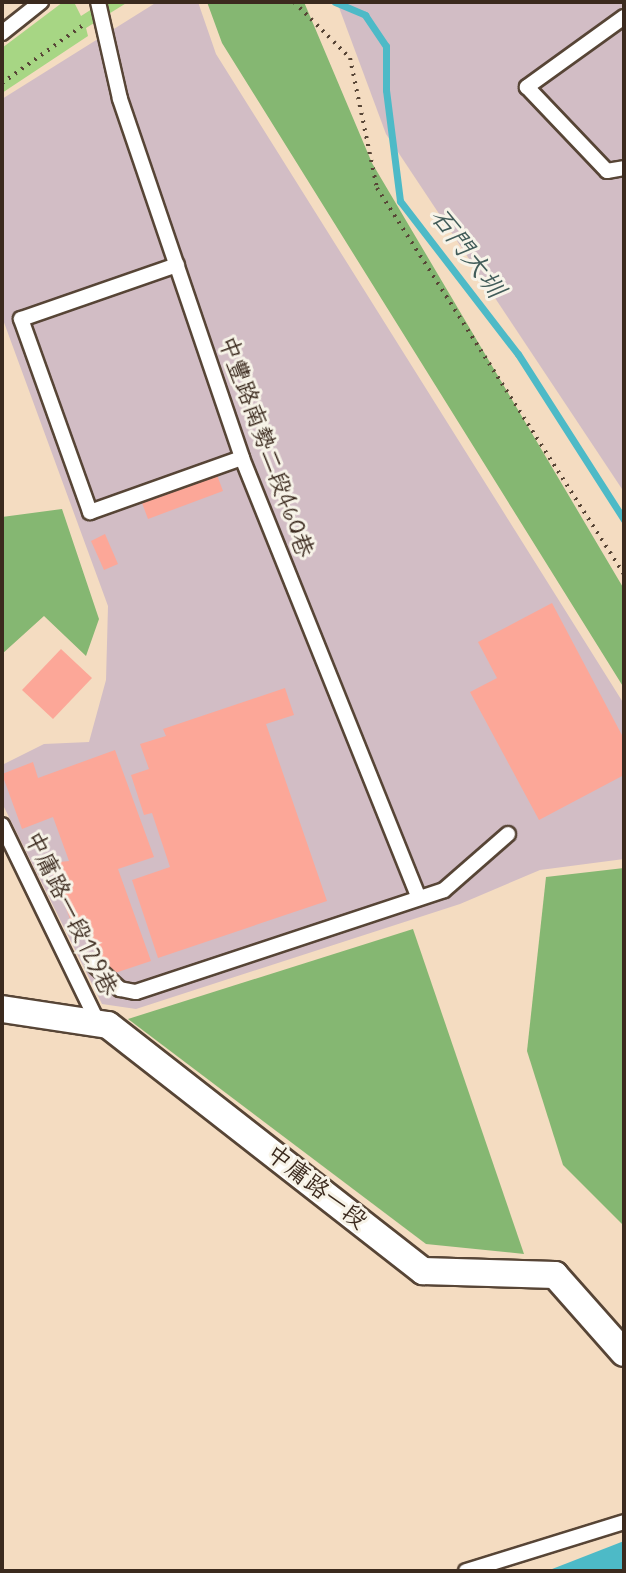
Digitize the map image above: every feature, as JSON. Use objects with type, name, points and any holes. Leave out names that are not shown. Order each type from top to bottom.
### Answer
[{"type":"street","name":"中庸路一段","points":[[2,1009],[108,1025],[423,1271],[555,1275],[624,1353]]},
{"type":"lane","points":[[2,33],[41,2]]},
{"type":"lane","name":"中豐路南勢二段460巷","points":[[100,7],[120,99],[242,458],[419,898]]},
{"type":"lane","points":[[624,17],[527,87],[607,171],[624,168]]},
{"type":"lane","points":[[177,265],[21,319],[90,512],[242,458]]},
{"type":"lane","name":"中庸路一段129巷","points":[[2,825],[98,1023]]},
{"type":"lane","points":[[93,964],[120,989],[136,992],[444,890],[508,834]]},
{"type":"lane","points":[[466,1571],[624,1522]]},
{"type":"path","points":[[294,2],[350,58],[377,188],[624,574]]},
{"type":"path","points":[[2,83],[100,7]]},
{"type":"shaded area","points":[[157,2],[198,2],[216,54],[624,704],[624,859],[540,870],[460,904],[136,1009],[102,1004],[2,803],[2,765],[44,744],[89,742],[106,680],[108,606],[2,317],[2,99]]},
{"type":"shaded area","points":[[337,2],[624,2],[624,492],[386,134]]},
{"type":"green space","points":[[63,2],[74,2],[81,16],[103,2],[128,2],[86,28],[88,36],[2,93],[2,48]]},
{"type":"green space","points":[[207,2],[304,2],[372,163],[624,589],[624,688],[222,43]]},
{"type":"green space","points":[[62,509],[99,619],[86,656],[44,616],[2,654],[2,517]]},
{"type":"green space","points":[[624,868],[624,1226],[563,1165],[527,1051],[546,877]]},
{"type":"green space","points":[[413,929],[524,1254],[426,1244],[128,1019]]},
{"type":"water","points":[[624,1541],[624,1571],[547,1571]]},
{"type":"building","points":[[217,475],[223,491],[148,519],[142,503]]},
{"type":"building","points":[[105,534],[118,564],[104,570],[91,541]]},
{"type":"building","points":[[552,603],[624,739],[624,775],[539,820],[470,692],[497,678],[478,642]]},
{"type":"building","points":[[61,649],[92,678],[53,719],[22,690]]},
{"type":"building","points":[[285,688],[294,715],[266,724],[327,901],[158,958],[132,880],[170,867],[152,813],[144,815],[131,775],[149,769],[140,744],[166,736],[163,729]]},
{"type":"building","points":[[115,750],[154,857],[118,869],[151,961],[106,976],[89,930],[76,935],[49,863],[69,861],[53,817],[22,829],[2,774],[33,762],[38,778]]},
{"type":"waterway","name":"石門大圳","points":[[335,2],[365,15],[386,46],[386,90],[400,201],[518,354],[624,520]]}]
